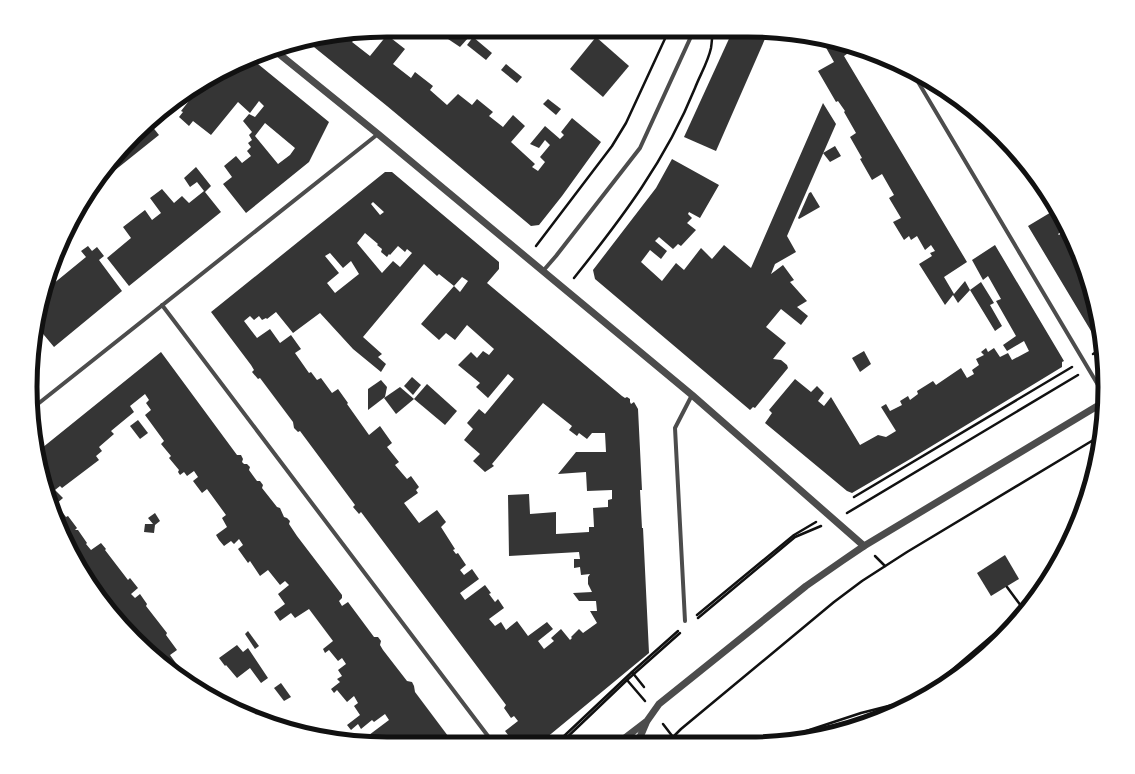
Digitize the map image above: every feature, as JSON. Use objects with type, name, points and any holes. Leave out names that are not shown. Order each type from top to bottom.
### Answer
[{"type":"street","points":[[543,271],[640,148],[691,37]]},
{"type":"street","points":[[279,54],[527,257],[692,395],[864,546]]},
{"type":"street","points":[[918,81],[1098,384]]},
{"type":"street","points":[[38,404],[378,134]]},
{"type":"street","points":[[162,305],[489,737]]},
{"type":"street","points":[[685,621],[675,428],[692,395]]},
{"type":"street","points":[[640,737],[647,721],[659,704],[806,586],[864,546],[1097,406]]},
{"type":"street","points":[[626,737],[647,721]]},
{"type":"path","points":[[527,257],[612,146],[626,123],[666,37]]},
{"type":"path","points":[[565,290],[600,246],[641,190],[668,146],[686,110],[711,49],[712,37]]},
{"type":"path","points":[[854,497],[1084,360]]},
{"type":"path","points":[[819,520],[794,535],[694,620],[795,537],[836,520],[1089,368]]},
{"type":"path","points":[[673,737],[834,602],[862,581],[913,548],[1094,440]]},
{"type":"path","points":[[1007,586],[1021,606]]},
{"type":"path","points":[[563,737],[684,626]]},
{"type":"path","points":[[567,737],[633,673],[683,630]]},
{"type":"path","points":[[945,676],[999,630]]},
{"type":"path","points":[[633,673],[644,687]]},
{"type":"path","points":[[801,733],[861,713],[896,704]]},
{"type":"building","points":[[385,37],[390,37],[405,49],[393,64],[411,78],[415,72],[433,86],[430,90],[447,105],[458,94],[472,105],[477,99],[493,112],[489,116],[503,127],[513,115],[525,126],[511,142],[535,164],[532,167],[538,171],[545,162],[540,157],[550,145],[545,140],[539,148],[530,144],[545,126],[560,139],[564,135],[561,132],[572,118],[601,142],[539,225],[531,226],[312,46],[355,39],[352,42],[370,56]]},
{"type":"building","points":[[450,37],[469,37],[460,47],[448,39]]},
{"type":"building","points":[[473,37],[492,53],[486,60],[467,45]]},
{"type":"building","points":[[596,37],[629,66],[603,97],[570,69]]},
{"type":"building","points":[[730,37],[765,38],[716,151],[684,137]]},
{"type":"building","points":[[825,46],[849,52],[844,56],[967,262],[944,277],[954,294],[965,281],[970,290],[958,303],[953,295],[945,305],[919,264],[932,256],[930,253],[935,251],[931,245],[925,250],[917,236],[911,240],[909,236],[904,240],[893,222],[901,218],[889,198],[894,195],[882,174],[872,180],[860,159],[862,158],[850,137],[856,133],[844,112],[845,111],[838,101],[836,102],[818,71],[834,62]]},
{"type":"building","points":[[256,63],[329,122],[309,162],[246,213],[223,184],[232,177],[224,166],[236,156],[242,163],[251,156],[247,151],[251,147],[248,143],[252,140],[249,135],[252,132],[243,121],[249,114],[255,117],[264,106],[259,101],[250,113],[238,102],[211,135],[193,121],[189,126],[179,117],[183,112],[181,111],[193,96],[232,73]],"holes":[[[265,123],[295,148],[290,155],[278,164],[255,136]]]},
{"type":"building","points":[[506,64],[522,77],[517,83],[501,70]]},
{"type":"building","points":[[548,99],[561,109],[556,115],[543,104]]},
{"type":"building","points":[[823,103],[836,124],[787,236],[796,252],[775,264],[771,274],[783,265],[794,280],[790,282],[807,301],[797,307],[808,316],[801,325],[781,309],[766,327],[786,343],[773,359],[781,360],[787,365],[788,368],[755,408],[753,407],[750,410],[595,279],[593,270],[656,188],[672,159],[719,185],[700,218],[689,212],[688,214],[692,218],[687,223],[696,230],[681,246],[678,244],[673,249],[659,237],[655,241],[667,251],[661,259],[650,250],[641,262],[662,281],[676,263],[684,270],[701,248],[712,259],[724,245],[751,268]]},
{"type":"building","points":[[170,112],[163,121],[162,119]]},
{"type":"building","points":[[153,127],[159,135],[107,176],[124,156]]},
{"type":"building","points":[[835,146],[841,156],[830,162],[823,153]]},
{"type":"building","points":[[196,167],[211,186],[205,192],[221,212],[129,286],[107,258],[131,238],[123,227],[145,210],[152,220],[161,213],[150,198],[162,189],[174,203],[182,196],[189,203],[204,191],[197,182],[190,187],[184,178]]},
{"type":"building","points":[[385,172],[392,172],[499,262],[499,269],[487,283],[622,396],[630,399],[631,404],[634,402],[638,409],[642,490],[640,490],[649,653],[547,737],[510,737],[505,731],[518,721],[514,716],[511,718],[504,708],[506,705],[361,512],[359,514],[353,507],[355,505],[300,431],[298,432],[294,428],[293,422],[260,378],[258,379],[252,372],[254,370],[211,312]],"holes":[[[373,202],[384,212],[380,215],[371,204]],[[365,233],[378,244],[377,245],[382,249],[381,252],[387,257],[398,246],[405,252],[407,249],[412,253],[400,267],[393,261],[382,273],[357,243]],[[330,253],[343,268],[351,261],[359,274],[335,293],[327,283],[339,273],[325,256]],[[424,264],[437,276],[439,274],[454,286],[421,324],[439,340],[446,333],[455,340],[467,325],[494,349],[489,355],[483,351],[477,358],[471,352],[458,365],[480,383],[476,387],[488,398],[508,374],[514,379],[485,414],[479,409],[467,423],[473,429],[464,440],[480,454],[473,461],[485,472],[494,466],[492,464],[543,403],[572,426],[569,430],[577,436],[579,433],[587,439],[592,433],[605,433],[606,452],[576,452],[558,474],[586,472],[587,491],[612,490],[612,499],[608,500],[608,507],[593,508],[594,527],[589,527],[589,532],[556,534],[556,512],[530,514],[529,494],[508,495],[509,556],[579,552],[580,559],[574,559],[574,568],[580,567],[581,575],[590,574],[588,577],[588,584],[592,592],[573,593],[579,601],[596,601],[597,611],[590,611],[597,623],[583,633],[579,629],[570,640],[561,629],[551,638],[554,641],[544,649],[538,641],[553,629],[547,622],[528,636],[517,621],[506,630],[501,622],[495,626],[489,619],[504,608],[498,599],[495,602],[485,585],[465,600],[460,593],[479,579],[472,569],[464,575],[460,570],[466,565],[458,553],[456,554],[453,550],[455,549],[441,527],[446,522],[437,510],[419,523],[404,503],[418,493],[416,490],[419,487],[411,476],[407,479],[395,465],[399,462],[387,447],[392,443],[380,426],[369,435],[338,389],[332,393],[321,378],[317,380],[311,372],[309,373],[295,353],[301,349],[291,335],[280,343],[270,329],[257,338],[244,321],[250,316],[254,320],[259,316],[262,320],[267,319],[276,312],[293,333],[320,313],[353,349],[381,372],[386,364],[378,357],[382,354],[363,337]],[[462,277],[468,281],[460,292],[454,286]]]},
{"type":"building","points":[[811,192],[820,207],[799,219],[798,218],[809,193]]},
{"type":"building","points":[[1051,212],[1062,232],[1058,234],[1059,235],[1062,232],[1079,274],[1086,296],[1094,336],[1028,226]]},
{"type":"building","points":[[995,245],[1064,361],[1062,362],[1062,367],[852,493],[847,491],[765,423],[772,413],[769,410],[795,379],[811,392],[817,386],[824,393],[818,401],[824,406],[831,397],[860,445],[878,435],[886,437],[896,431],[881,407],[886,404],[890,411],[902,405],[900,401],[908,396],[910,400],[918,394],[917,391],[933,381],[936,385],[961,368],[967,378],[974,374],[972,370],[979,365],[976,359],[984,355],[981,352],[986,348],[988,352],[994,348],[1000,357],[1008,353],[1012,360],[1029,351],[1024,341],[1007,351],[1003,345],[1016,336],[996,301],[1001,299],[988,276],[983,280],[972,260]]},
{"type":"building","points":[[88,246],[92,251],[97,247],[104,256],[99,260],[122,291],[54,347],[42,332],[47,304],[49,303],[49,296],[51,294],[53,284],[86,257],[81,251]]},
{"type":"building","points":[[981,282],[994,303],[990,305],[1002,326],[995,331],[970,290]]},
{"type":"building","points":[[864,351],[871,364],[860,372],[852,358]]},
{"type":"building","points":[[161,352],[237,455],[241,455],[243,459],[242,462],[250,467],[249,470],[257,481],[260,481],[263,485],[262,488],[277,507],[280,508],[284,517],[290,521],[289,524],[297,536],[342,595],[342,598],[339,601],[342,606],[348,602],[374,637],[378,637],[381,641],[380,645],[383,650],[407,681],[412,682],[415,692],[449,737],[367,736],[389,720],[385,714],[374,722],[372,720],[361,729],[358,724],[351,730],[347,725],[360,715],[354,706],[358,703],[354,696],[347,702],[337,690],[334,693],[331,689],[340,682],[337,679],[342,676],[338,670],[346,664],[342,658],[338,661],[329,650],[325,653],[323,649],[333,641],[309,609],[295,618],[291,613],[280,621],[274,612],[285,604],[278,594],[289,585],[285,581],[280,585],[268,570],[260,576],[250,561],[248,563],[238,549],[243,545],[239,539],[234,544],[231,541],[224,546],[219,540],[216,535],[227,527],[222,518],[226,515],[207,489],[202,493],[193,481],[198,477],[194,471],[187,476],[184,472],[180,475],[178,472],[179,470],[169,458],[171,456],[161,444],[164,441],[145,415],[151,410],[146,403],[149,400],[145,394],[130,406],[134,412],[111,431],[114,434],[99,447],[102,451],[96,456],[99,460],[62,488],[60,486],[55,490],[63,498],[57,503],[49,478],[43,447]]},
{"type":"building","points":[[412,377],[421,385],[413,395],[404,386]]},
{"type":"building","points":[[381,380],[387,387],[385,397],[368,410],[368,389]]},
{"type":"building","points":[[427,384],[457,411],[445,425],[414,399]]},
{"type":"building","points":[[400,387],[414,399],[396,414],[384,398]]},
{"type":"building","points":[[138,420],[148,433],[140,439],[130,426]]},
{"type":"building","points":[[60,509],[66,517],[68,516],[77,528],[75,530],[78,530],[91,550],[101,543],[128,580],[130,578],[138,588],[131,594],[135,598],[140,594],[147,604],[146,606],[167,633],[166,635],[177,650],[170,655],[181,670],[156,650],[124,618],[109,600],[84,562],[73,542]]},
{"type":"building","points":[[155,513],[160,521],[155,525],[154,533],[144,532],[145,524],[153,524],[148,518]]},
{"type":"building","points":[[1005,555],[1019,579],[991,596],[977,573]]},
{"type":"building","points":[[248,631],[259,646],[255,649],[245,634]]},
{"type":"building","points":[[237,645],[243,652],[248,648],[268,678],[261,683],[250,668],[237,678],[226,665],[225,666],[219,658]]},
{"type":"building","points":[[281,683],[291,697],[284,701],[274,688]]}]
